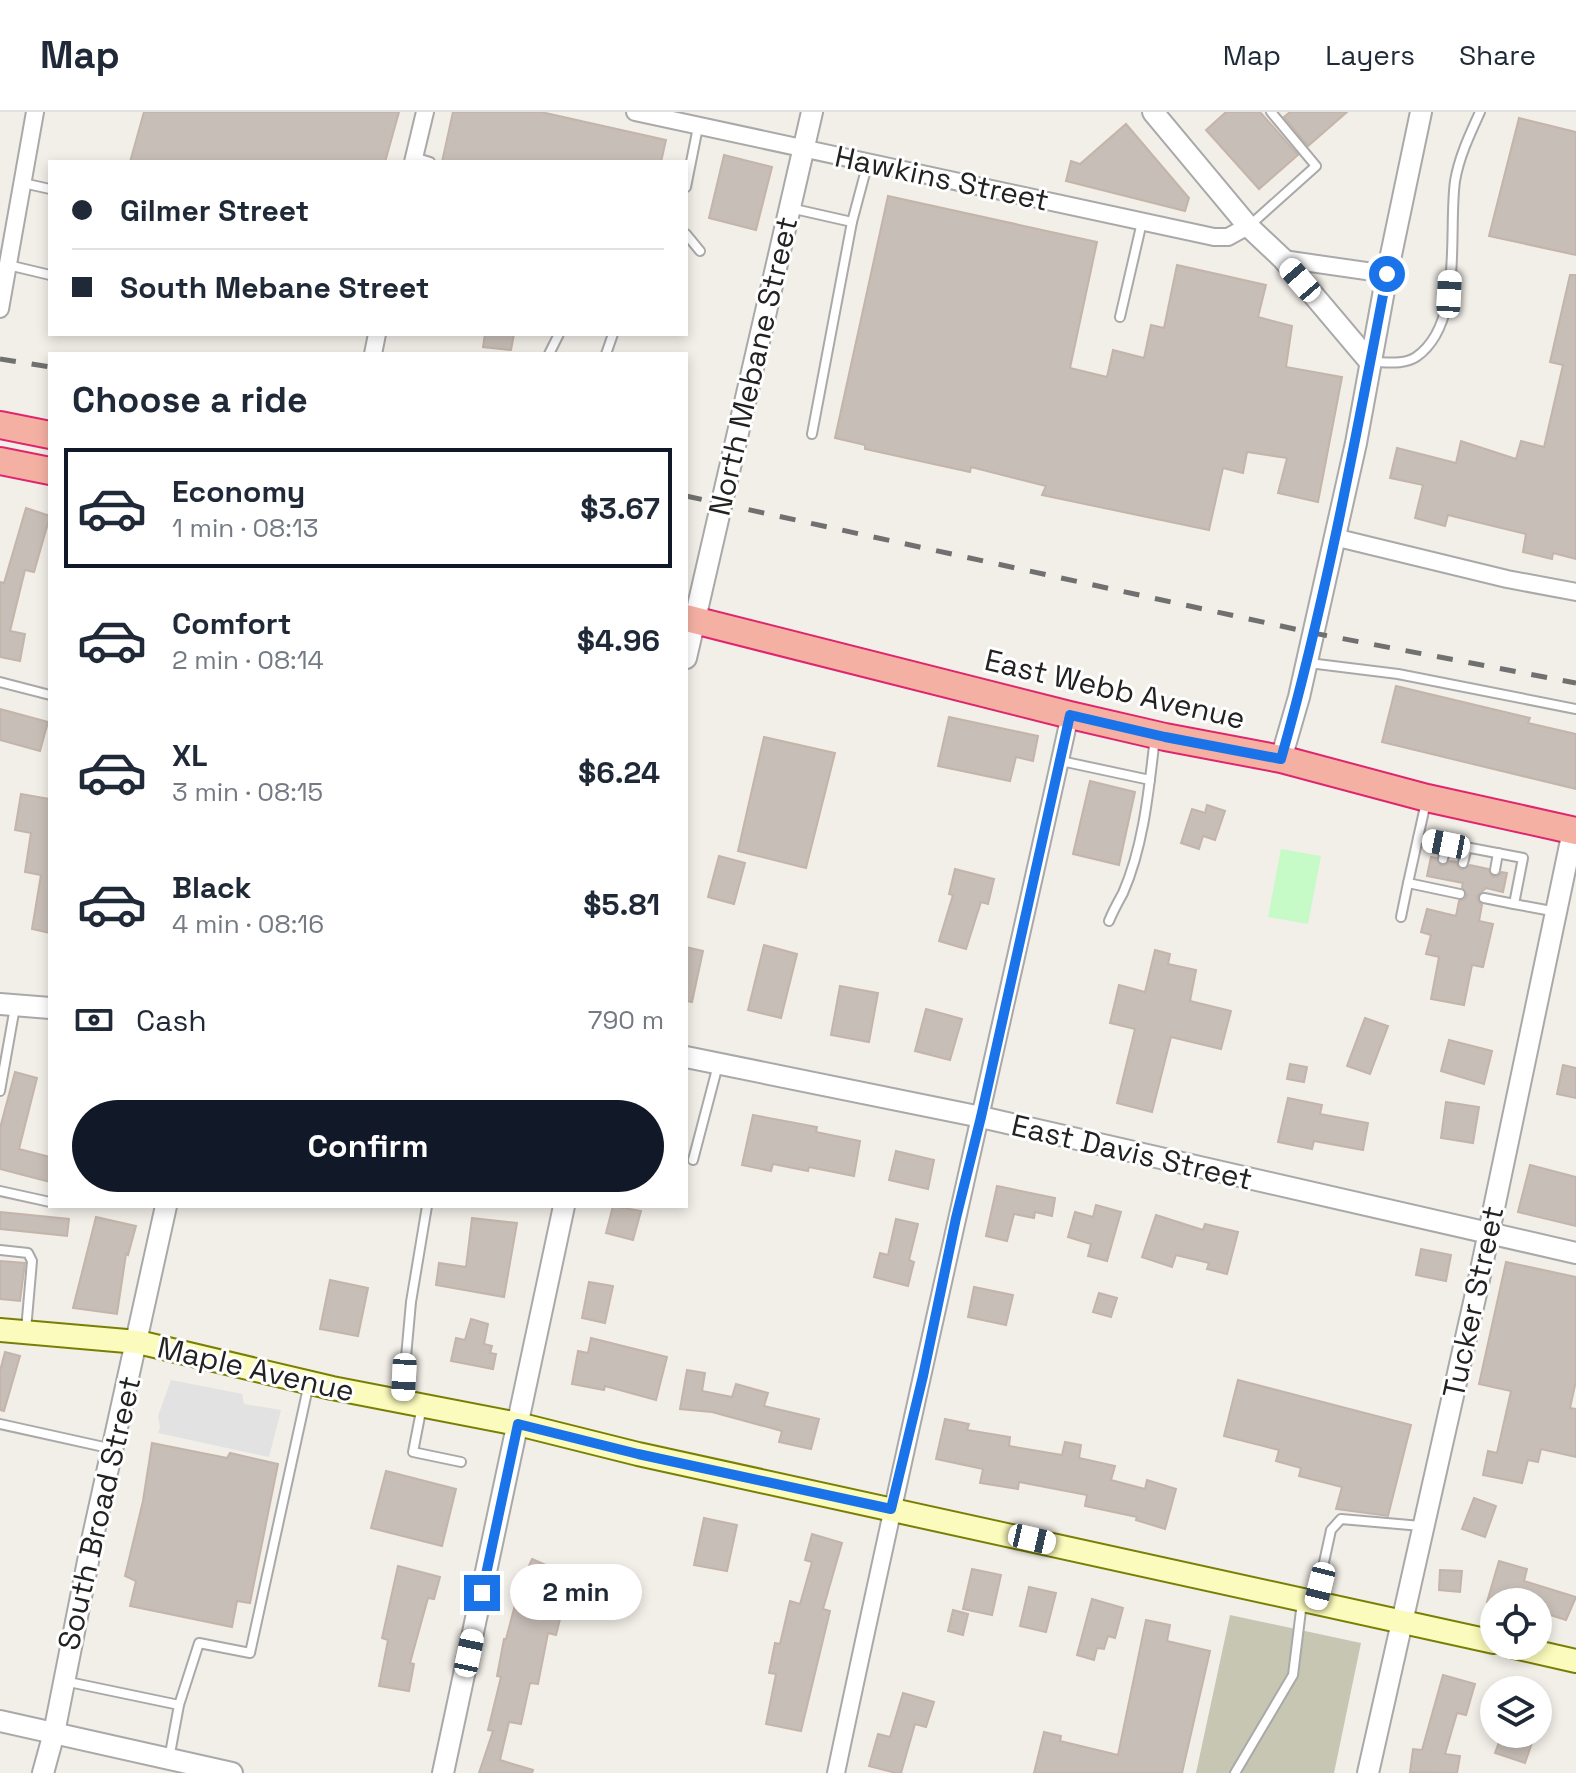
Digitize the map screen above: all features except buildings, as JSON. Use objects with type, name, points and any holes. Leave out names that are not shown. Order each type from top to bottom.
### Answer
[{"type":"highway","points":[[0,425],[48,435]]},
{"type":"highway","points":[[0,461],[48,471]]},
{"type":"highway","name":"East Webb Avenue","points":[[690,619],[1070,715],[1281,759],[1427,798],[1575,831]]},
{"type":"main road","name":"Maple Avenue","points":[[0,1330],[138,1342],[309,1383],[518,1424],[638,1454],[1480,1639]]},
{"type":"main road","points":[[1552,1656],[1576,1661]]},
{"type":"street","points":[[1,302],[35,112]]},
{"type":"street","points":[[419,160],[425,112]]},
{"type":"street","name":"Hawkins Street","points":[[635,112],[1214,237],[1228,237],[1248,226]]},
{"type":"street","name":"North Mebane Street","points":[[690,619],[812,112]]},
{"type":"street","points":[[1154,112],[1248,226],[1283,259],[1370,362]]},
{"type":"street","points":[[1281,759],[1356,443],[1421,112]]},
{"type":"street","points":[[1283,259],[1387,274]]},
{"type":"street","points":[[1334,537],[1507,579],[1576,592]]},
{"type":"street","points":[[836,1773],[891,1509],[1070,715]]},
{"type":"street","name":"Tucker Street","points":[[1368,1773],[1575,831]]},
{"type":"street","points":[[8,1005],[48,1011]]},
{"type":"street","name":"East Davis Street","points":[[688,1057],[981,1117],[1576,1253]]},
{"type":"street","name":"South Broad Street","points":[[43,1773],[138,1342],[162,1208]]},
{"type":"street","points":[[443,1773],[564,1208]]},
{"type":"street","points":[[0,1721],[232,1773]]},
{"type":"lane","points":[[1248,226],[1316,166],[1271,112]]},
{"type":"lane","points":[[1370,362],[1406,361],[1417,356],[1436,334],[1449,294],[1455,180],[1466,143],[1480,112]]},
{"type":"lane","points":[[688,177],[698,127]]},
{"type":"lane","points":[[812,434],[852,222],[868,162]]},
{"type":"lane","points":[[23,183],[48,189]]},
{"type":"lane","points":[[789,208],[852,222]]},
{"type":"lane","points":[[1120,317],[1142,222]]},
{"type":"lane","points":[[688,236],[700,251]]},
{"type":"lane","points":[[8,265],[48,275]]},
{"type":"lane","points":[[1306,663],[1398,674],[1576,709]]},
{"type":"lane","points":[[0,682],[48,694]]},
{"type":"lane","points":[[1109,921],[1134,859],[1150,780],[1155,735]]},
{"type":"lane","points":[[1060,761],[1150,780]]},
{"type":"lane","points":[[1401,917],[1427,798]]},
{"type":"lane","points":[[1418,838],[1523,858],[1514,904]]},
{"type":"lane","points":[[1443,859],[1446,844]]},
{"type":"lane","points":[[1463,863],[1467,847]]},
{"type":"lane","points":[[1495,870],[1498,853]]},
{"type":"lane","points":[[1435,889],[1438,878]]},
{"type":"lane","points":[[1408,883],[1458,894],[1458,882]]},
{"type":"lane","points":[[1491,889],[1486,899],[1558,912]]},
{"type":"lane","points":[[0,1091],[8,1005]]},
{"type":"lane","points":[[693,1160],[718,1064]]},
{"type":"lane","points":[[0,1191],[48,1202]]},
{"type":"lane","points":[[427,1208],[406,1340],[413,1452],[461,1462]]},
{"type":"lane","points":[[0,1250],[28,1253],[32,1261],[26,1333]]},
{"type":"lane","points":[[169,1759],[179,1705],[199,1643],[250,1653],[309,1383]]},
{"type":"lane","points":[[0,1424],[114,1449]]},
{"type":"lane","points":[[1235,1773],[1293,1675],[1309,1602],[1331,1530],[1341,1519],[1423,1526]]},
{"type":"lane","points":[[63,1681],[179,1705]]},
{"type":"shaded area","points":[[171,1380],[242,1394],[244,1404],[281,1410],[269,1457],[158,1433],[158,1416]]},
{"type":"shaded area","points":[[1230,1615],[1361,1643],[1334,1773],[1196,1773]]},
{"type":"green space","points":[[1281,849],[1321,856],[1308,924],[1268,917]]},
{"type":"railway","points":[[0,359],[48,367]]},
{"type":"railway","points":[[688,496],[1313,633],[1576,683]]},
{"type":"route","points":[[482,1593],[518,1424],[638,1454],[891,1509],[1070,715],[1281,759],[1299,697],[1356,443],[1387,274]]}]
